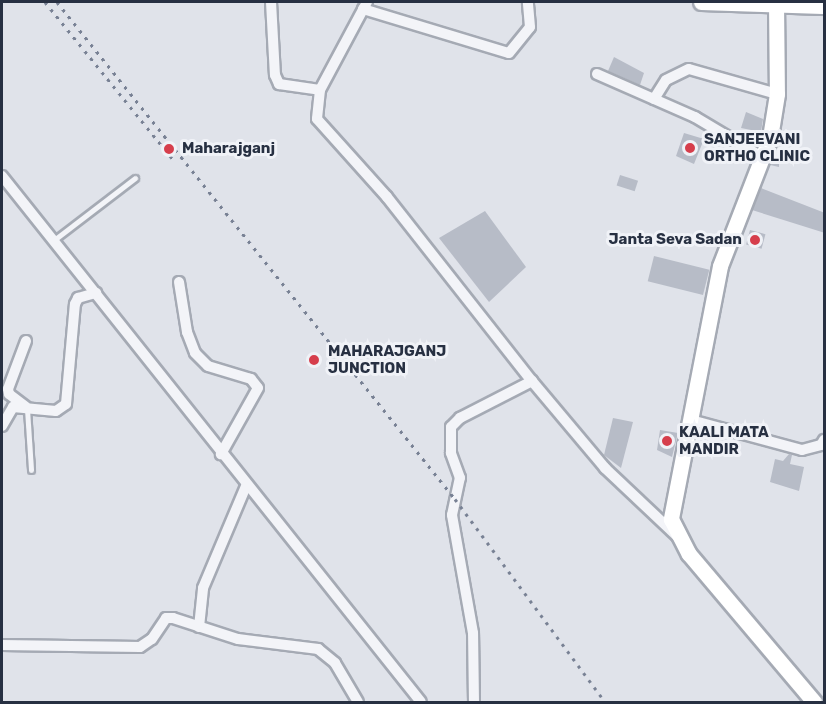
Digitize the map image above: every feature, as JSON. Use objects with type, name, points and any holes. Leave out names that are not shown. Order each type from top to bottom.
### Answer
[{"type":"street","points":[[271,2],[275,75],[279,84],[320,90]]},
{"type":"street","points":[[528,2],[530,27],[509,53],[365,5],[320,90],[317,118],[325,131],[387,197],[532,381],[623,488],[678,537],[814,702]]},
{"type":"street","points":[[701,2],[825,6]]},
{"type":"street","points":[[678,537],[671,519],[673,501],[720,266],[770,136],[777,94],[776,4]]},
{"type":"street","points":[[654,99],[666,80],[689,69],[777,94]]},
{"type":"street","points":[[597,74],[716,128],[762,158]]},
{"type":"street","points":[[2,176],[246,486],[421,702]]},
{"type":"street","points":[[179,282],[187,332],[195,353],[208,366],[251,379],[258,388],[221,454]]},
{"type":"street","points":[[2,426],[8,410],[27,407],[56,411],[66,404],[75,304],[78,298],[96,293]]},
{"type":"street","points":[[26,341],[8,389],[9,394],[27,407]]},
{"type":"street","points":[[474,702],[473,633],[452,515],[460,478],[451,453],[451,427],[460,418],[532,381]]},
{"type":"street","points":[[691,420],[802,450],[821,445],[825,440]]},
{"type":"street","points":[[199,627],[205,581],[246,486]]},
{"type":"street","points":[[2,645],[140,647],[166,618],[238,639],[318,649],[335,663],[358,702]]},
{"type":"lane","points":[[54,240],[135,178]]},
{"type":"lane","points":[[27,407],[31,470]]},
{"type":"building","points":[[614,57],[644,73],[640,85],[608,71]]},
{"type":"building","points":[[746,112],[763,119],[761,132],[741,128]]},
{"type":"building","name":"SANJEEVANI ORTHO CLINIC","points":[[684,133],[704,139],[694,164],[676,156]]},
{"type":"building","points":[[773,155],[779,158],[779,167],[770,165]]},
{"type":"building","points":[[620,175],[638,181],[635,191],[617,185]]},
{"type":"building","points":[[761,188],[825,213],[825,233],[752,210]]},
{"type":"building","points":[[485,211],[526,267],[489,302],[439,238]]},
{"type":"building","points":[[750,230],[765,234],[762,249],[746,244]]},
{"type":"building","points":[[654,256],[709,270],[703,295],[648,281]]},
{"type":"building","points":[[613,418],[633,422],[621,468],[604,455]]},
{"type":"building","name":"KAALI MATA MANDIR","points":[[660,430],[678,433],[672,457],[657,450]]},
{"type":"building","points":[[789,454],[792,455],[790,464],[804,467],[799,491],[770,482],[775,459],[783,461]]},
{"type":"railway","points":[[45,2],[175,162]]},
{"type":"railway","points":[[57,2],[455,499],[605,702]]},
{"type":"place","name":"SANJEEVANI ORTHO CLINIC","points":[[690,148]]},
{"type":"place","name":"Maharajganj","points":[[169,149]]},
{"type":"place","name":"Janta Seva Sadan","points":[[755,240]]},
{"type":"place","name":"MAHARAJGANJ JUNCTION","points":[[314,360]]},
{"type":"place","name":"KAALI MATA MANDIR","points":[[667,441]]}]
